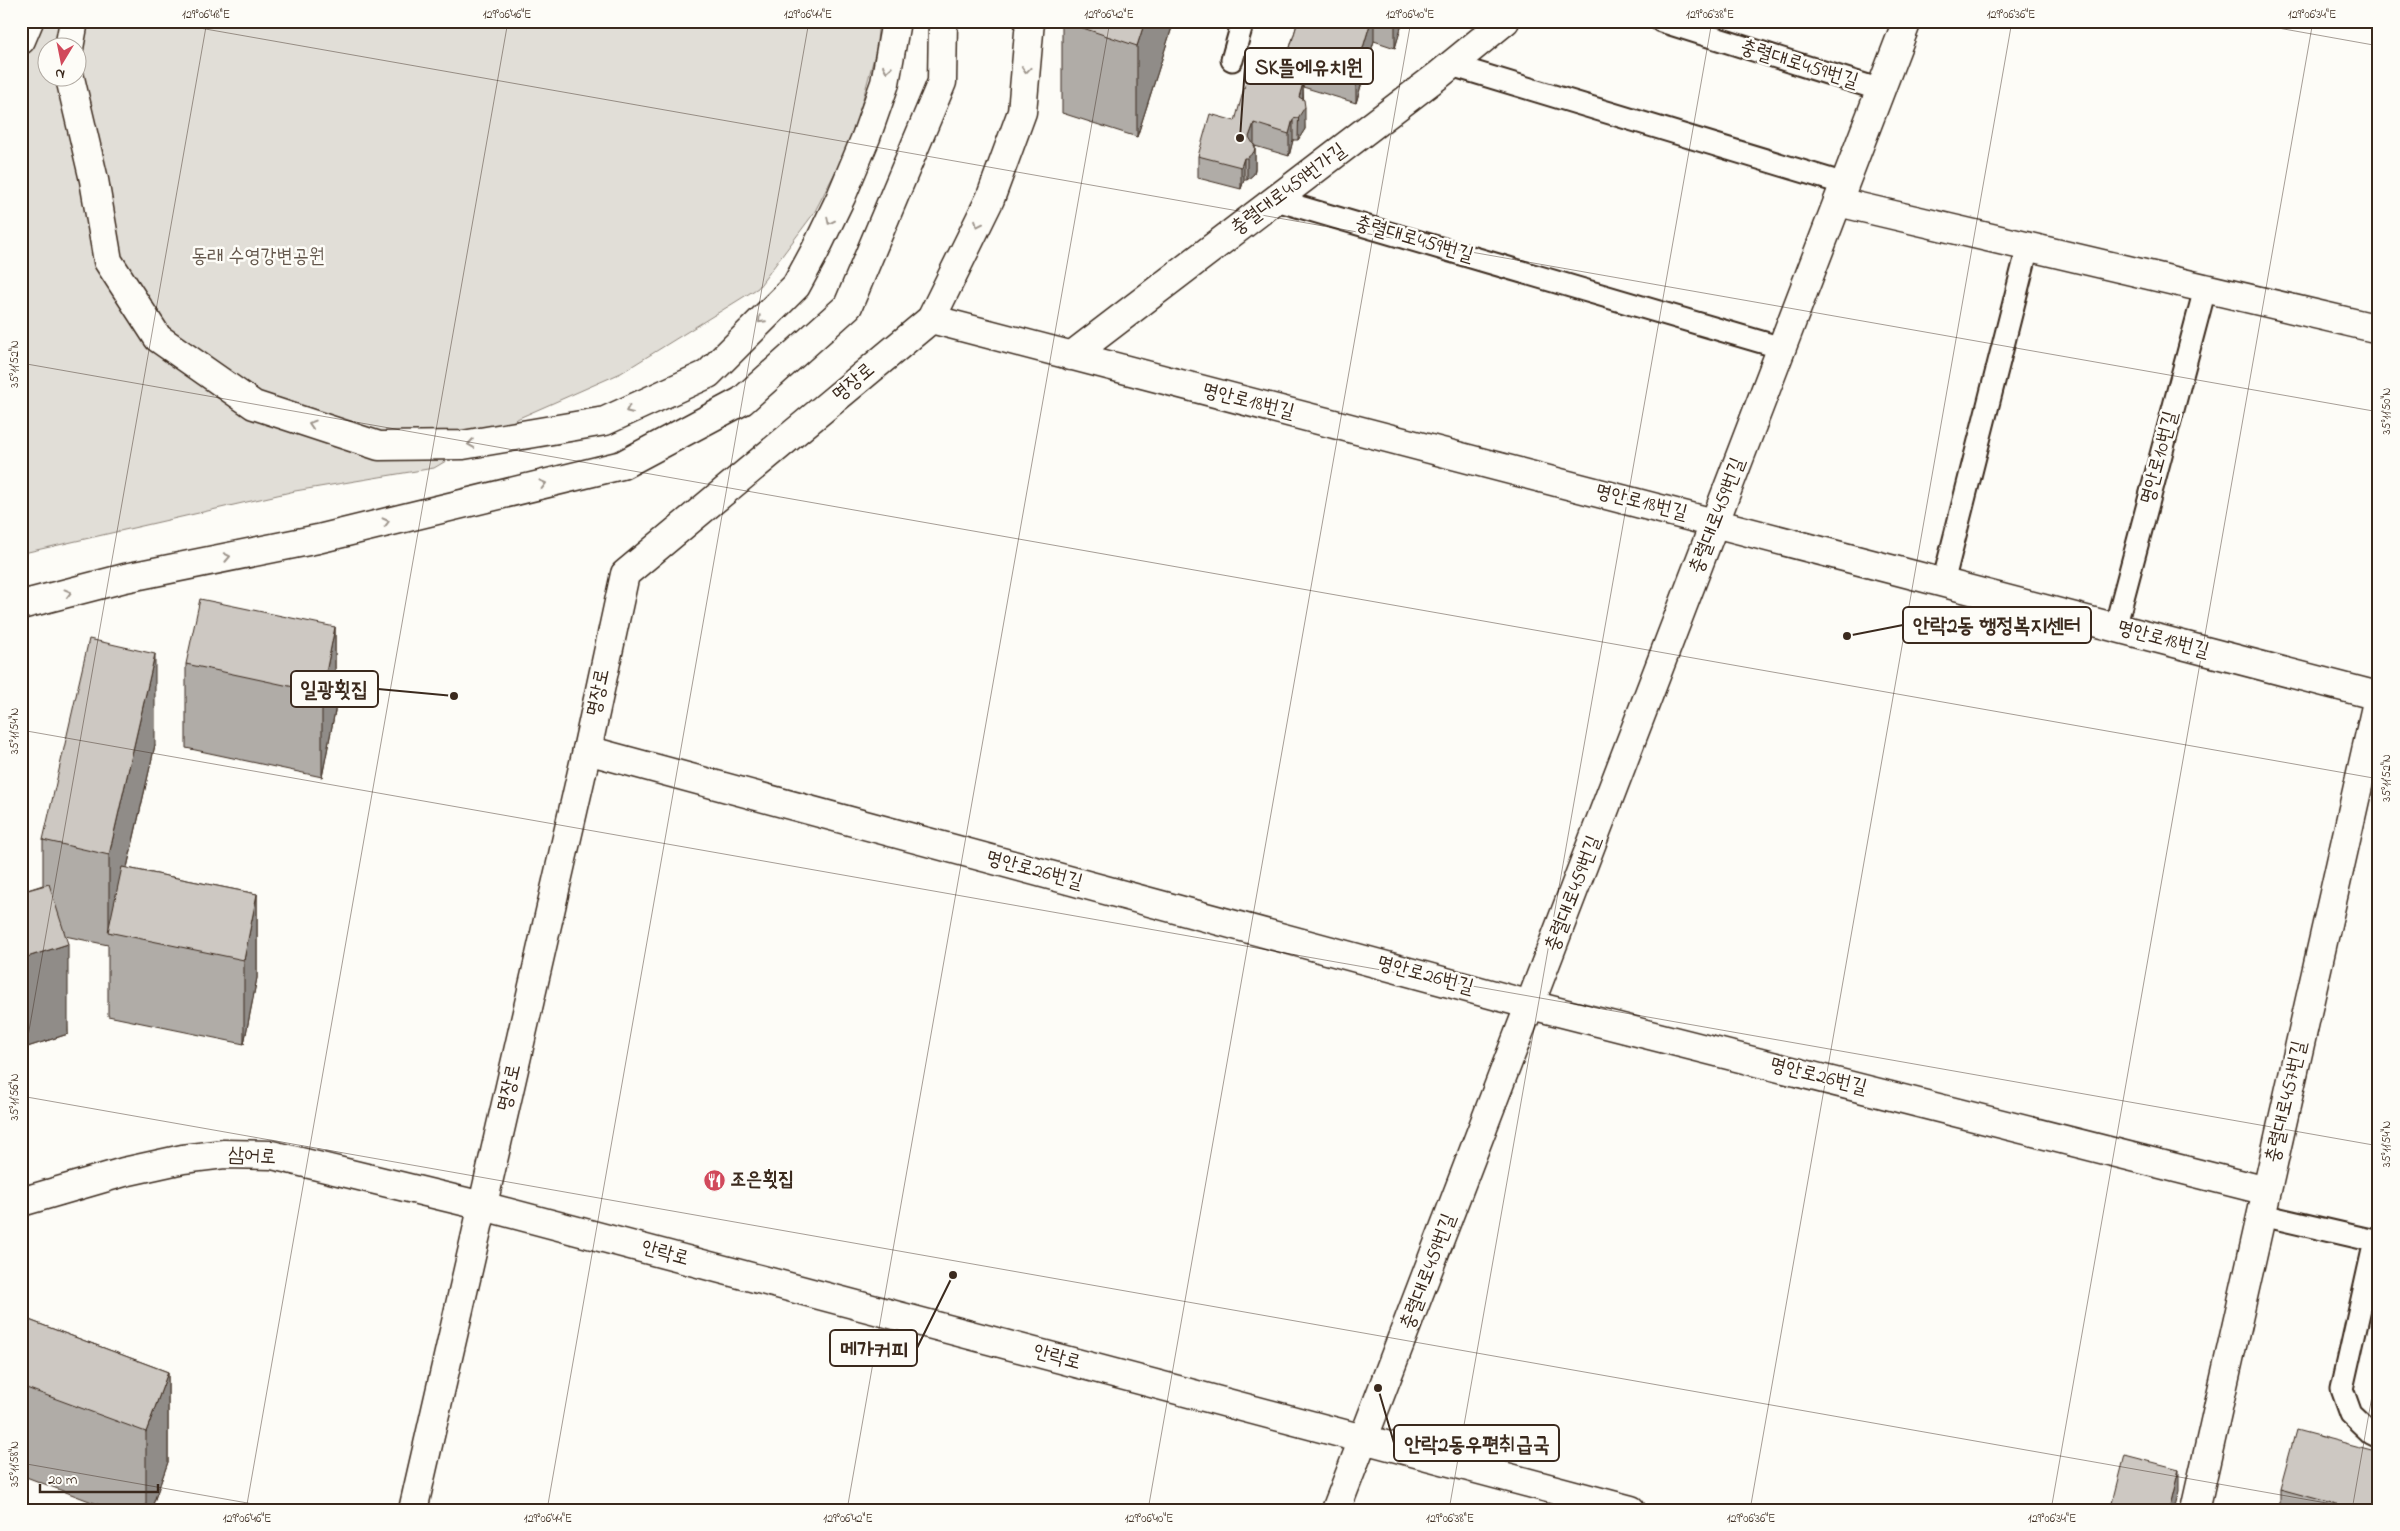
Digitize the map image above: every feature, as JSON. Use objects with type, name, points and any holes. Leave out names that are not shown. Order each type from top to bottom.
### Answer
[{"type":"main road","points":[[21,40],[29,21]]},
{"type":"main road","points":[[71,38],[74,21]]},
{"type":"main road","points":[[72,88],[94,180],[108,261],[158,338],[254,405],[379,446],[463,445],[605,421],[708,374],[796,286],[815,251],[841,197],[866,137],[885,83],[896,21]]},
{"type":"main road","points":[[21,605],[125,578],[318,538],[622,465],[742,401],[848,306],[942,82],[943,21]]},
{"type":"main road","name":"명장로","points":[[412,1510],[587,750],[625,574],[932,319],[990,199],[1022,112],[1030,21]]},
{"type":"main road","name":"충렬대로459번가길","points":[[1071,356],[1506,21]]},
{"type":"main road","name":"충렬대로459번길","points":[[1336,1510],[1907,21]]},
{"type":"main road","points":[[1842,193],[2028,247],[2379,329]]},
{"type":"main road","name":"명안로18번길","points":[[932,319],[2378,695]]},
{"type":"main road","name":"충렬대로457번길","points":[[2196,1510],[2378,695]]},
{"type":"main road","name":"명안로26번길","points":[[587,750],[2264,1203]]},
{"type":"main road","name":"삼어로","points":[[21,1202],[124,1172],[183,1159],[224,1154],[272,1155],[483,1206]]},
{"type":"main road","name":"안락로","points":[[483,1206],[1631,1510]]},
{"type":"lane","points":[[1232,60],[1243,21]]},
{"type":"lane","name":"충렬대로459번길","points":[[1661,21],[1881,90]]},
{"type":"lane","points":[[1451,65],[1842,193]]},
{"type":"lane","name":"충렬대로459번길","points":[[1276,200],[1782,348]]},
{"type":"lane","points":[[1943,583],[2028,247]]},
{"type":"lane","name":"명안로10번길","points":[[2115,628],[2205,289]]},
{"type":"lane","points":[[2264,1203],[2377,1241],[2342,1389],[2351,1414],[2371,1433],[2379,1437]]},
{"type":"green space","name":"동래 수영강변공원","points":[[21,21],[879,21],[876,50],[852,140],[814,213],[758,288],[621,373],[519,418],[434,468],[295,491],[28,552],[21,556]]},
{"type":"building","points":[[1062,21],[1145,21],[1137,46]]},
{"type":"building","points":[[1298,21],[1371,21],[1356,71],[1289,51]]},
{"type":"building","points":[[1250,67],[1303,83],[1299,97],[1304,100],[1305,107],[1298,118],[1293,119],[1289,134],[1254,123],[1249,137],[1255,147],[1254,152],[1247,158],[1244,158],[1241,167],[1198,156],[1210,114],[1235,121]]},
{"type":"building","points":[[200,599],[335,627],[322,693],[186,664]]},
{"type":"building","points":[[89,639],[155,654],[109,855],[43,840]]},
{"type":"building","points":[[122,867],[257,894],[244,960],[108,932]]},
{"type":"building","points":[[49,884],[68,944],[21,959],[21,892]]},
{"type":"building","points":[[21,1317],[168,1372],[146,1432],[21,1386]]},
{"type":"building","points":[[2296,1430],[2379,1452],[2379,1510],[2358,1510],[2280,1489]]},
{"type":"building","points":[[2125,1455],[2179,1469],[2169,1510],[2111,1510]]},
{"type":"place","name":"SK뜰에유치원","points":[[1240,138]]},
{"type":"place","name":"안락2동 행정복지센터","points":[[1847,636]]},
{"type":"place","name":"일광횟집","points":[[454,696]]},
{"type":"place","name":"조은횟집","points":[[714,1180]]},
{"type":"place","name":"메가커피","points":[[953,1275]]},
{"type":"place","name":"안락2동우편취급국","points":[[1378,1388]]}]
